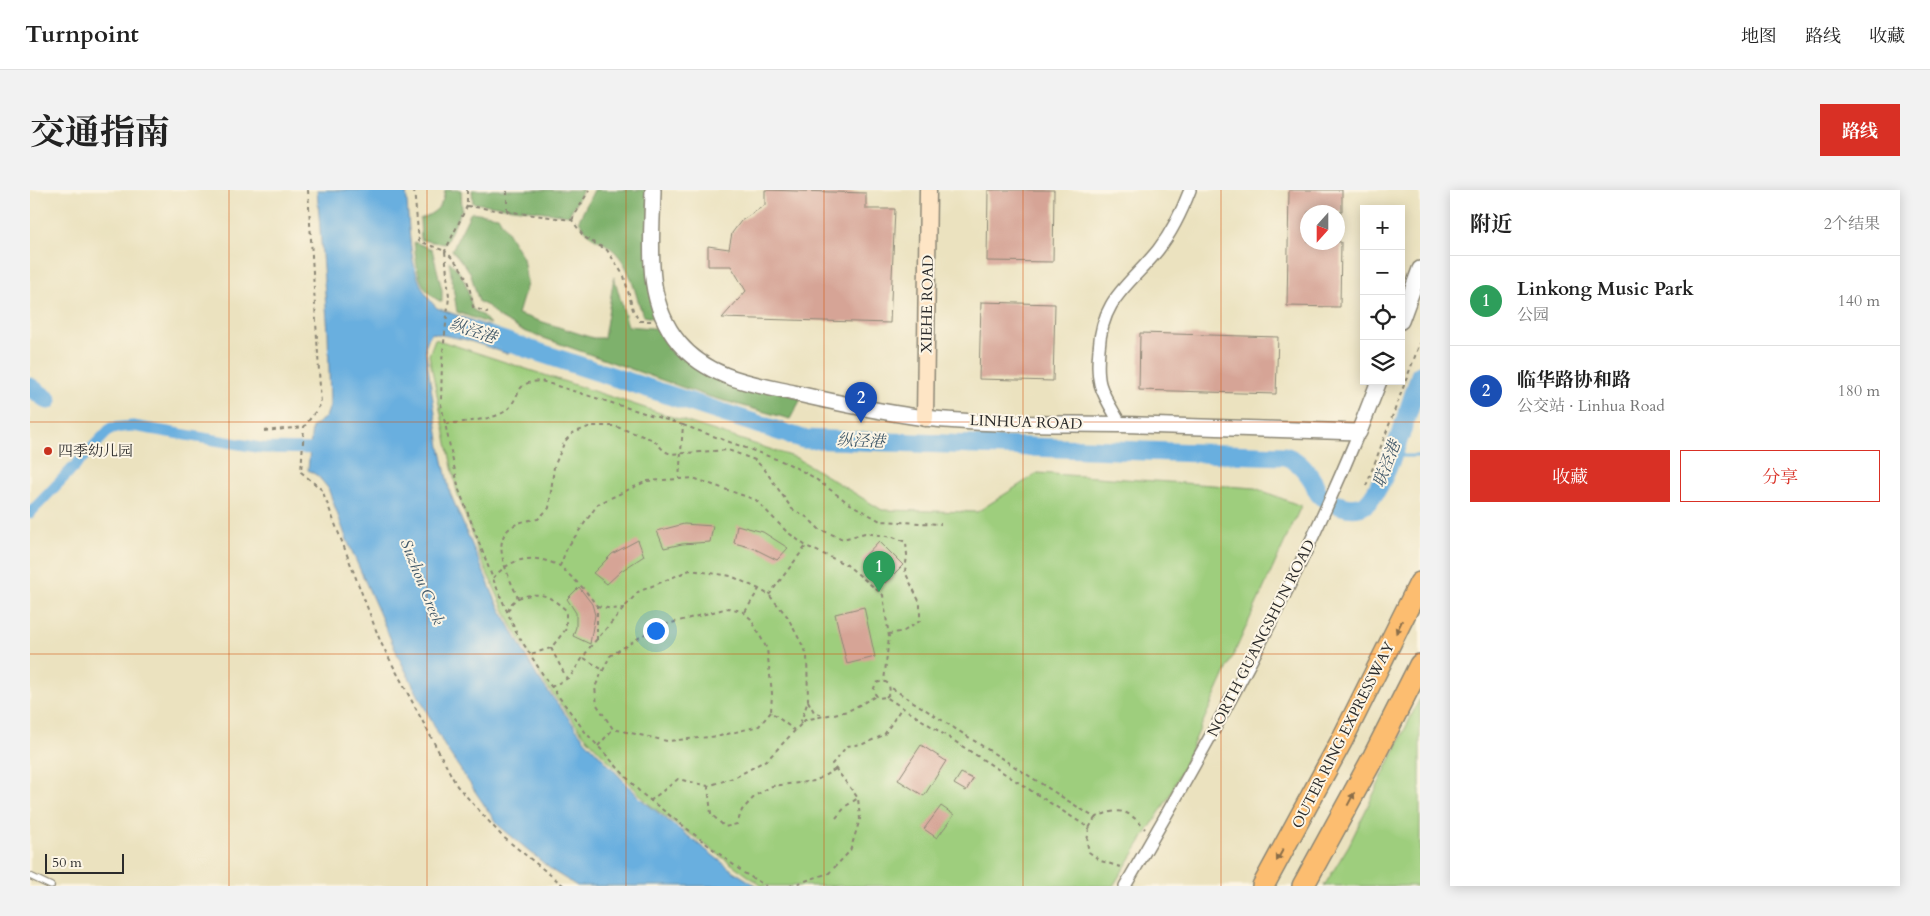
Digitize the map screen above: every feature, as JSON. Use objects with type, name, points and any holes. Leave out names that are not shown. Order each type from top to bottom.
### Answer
[{"type":"highway","name":"OUTER RING EXPRESSWAY","points":[[1263,886],[1386,654],[1420,582]]},
{"type":"highway","points":[[1303,886],[1328,842],[1420,665]]},
{"type":"main road","name":"XIEHE ROAD","points":[[925,418],[928,190]]},
{"type":"street","name":"LINHUA ROAD","points":[[653,190],[652,270],[656,299],[666,322],[679,344],[702,363],[723,375],[751,384],[838,403],[925,418],[997,423],[1359,432]]},
{"type":"street","points":[[1121,425],[1100,385],[1098,368],[1103,319],[1110,304],[1125,285],[1158,251],[1172,230],[1190,190]]},
{"type":"street","points":[[1405,310],[1420,269]]},
{"type":"street","name":"NORTH GUANGSHUN ROAD","points":[[1125,886],[1204,752],[1260,646],[1324,514],[1377,385]]},
{"type":"lane","points":[[30,876],[51,886]]},
{"type":"path","points":[[308,190],[321,404],[304,426],[301,471],[322,490],[381,643],[457,786],[502,836],[564,886]]},
{"type":"path","points":[[414,190],[419,241],[445,251],[461,267],[470,286],[473,307],[488,313]]},
{"type":"path","points":[[467,190],[467,206],[445,251],[449,297],[442,361],[441,404],[459,490],[493,579],[530,654],[551,687],[598,746],[641,794],[744,873],[766,886]]},
{"type":"path","points":[[507,211],[508,190]]},
{"type":"path","points":[[572,220],[588,190]]},
{"type":"path","points":[[467,206],[572,220],[584,236],[607,250],[624,276],[633,310],[639,321],[666,322]]},
{"type":"path","points":[[1366,486],[1420,343]]},
{"type":"path","points":[[445,424],[492,417],[507,409],[518,390],[528,381],[541,381],[684,425],[787,463],[813,477],[847,502],[880,521],[941,524]]},
{"type":"path","points":[[679,479],[684,425]]},
{"type":"path","points":[[264,431],[304,426]]},
{"type":"path","points":[[518,598],[505,568],[500,550],[500,541],[508,529],[520,521],[538,519],[549,508],[554,466],[565,441],[573,433],[591,426],[614,426],[654,440],[664,451],[671,454],[728,450],[755,460],[766,470],[792,509],[808,518],[819,529],[843,539],[865,533],[893,537],[906,542],[908,554],[905,572],[920,603],[920,621],[904,632],[888,634]]},
{"type":"path","points":[[560,566],[567,548],[598,504],[648,481],[693,478],[756,500],[786,531],[806,546],[848,565],[883,595],[888,634],[884,681],[890,687],[1095,818]]},
{"type":"path","points":[[769,595],[806,546]]},
{"type":"path","points":[[493,579],[511,562],[543,558],[560,566],[585,590],[597,606],[597,640]]},
{"type":"path","points":[[551,687],[567,679],[638,592],[690,570],[731,576],[769,595],[787,616],[807,654],[808,701],[799,726]]},
{"type":"path","points":[[744,613],[759,589]]},
{"type":"path","points":[[508,612],[512,603],[518,598],[535,593],[551,597],[566,610],[566,628],[552,648],[530,654]]},
{"type":"path","points":[[597,606],[612,610],[624,608]]},
{"type":"path","points":[[728,608],[744,613],[751,620],[767,649],[772,693],[771,712],[759,726],[720,736],[667,740],[613,728],[598,705],[595,687],[610,656],[656,627],[728,608]]},
{"type":"path","points":[[552,648],[567,679]]},
{"type":"path","points":[[584,658],[603,670]]},
{"type":"path","points":[[884,681],[874,686],[873,691],[876,696],[886,697],[1088,828]]},
{"type":"path","points":[[886,697],[890,693],[890,687]]},
{"type":"path","points":[[650,801],[678,779],[708,786],[736,777],[768,759],[805,720],[848,711],[876,696]]},
{"type":"path","points":[[808,701],[814,712],[825,716]]},
{"type":"path","points":[[790,886],[829,873],[850,850],[860,819],[858,798],[832,764],[847,746],[862,744],[884,735],[902,707]]},
{"type":"path","points":[[771,712],[794,730]]},
{"type":"path","points":[[598,746],[613,728]]},
{"type":"path","points":[[708,786],[711,814],[725,826],[737,824],[742,810],[756,795],[772,786],[816,781],[836,769]]},
{"type":"path","points":[[836,818],[846,806],[858,798]]},
{"type":"path","points":[[1134,870],[1101,860],[1089,852],[1088,828],[1095,818],[1112,810],[1132,815],[1153,839]]},
{"type":"green space","points":[[445,190],[461,190],[462,209],[445,244],[421,240],[420,219],[437,209],[442,201]]},
{"type":"green space","points":[[472,190],[583,190],[569,215],[473,203]]},
{"type":"green space","points":[[594,190],[647,190],[658,319],[643,316],[632,281],[624,264],[613,250],[590,235],[579,220]]},
{"type":"green space","points":[[471,212],[498,216],[523,258],[527,284],[518,314],[593,338],[604,338],[614,277],[628,326],[664,329],[683,356],[801,399],[790,419],[707,396],[521,330],[497,316],[488,306],[479,302],[470,272],[452,250]]},
{"type":"green space","points":[[414,242],[432,249],[442,290],[442,302],[434,297],[423,285],[418,269]]},
{"type":"green space","points":[[449,261],[459,272],[465,283],[472,309],[483,316],[490,324],[457,312]]},
{"type":"green space","points":[[435,339],[797,458],[882,510],[977,512],[1038,473],[1255,488],[1301,506],[1169,797],[1113,886],[762,886],[650,805],[584,735],[545,684],[511,624],[481,560],[457,492],[429,355]]},
{"type":"green space","points":[[1420,698],[1420,886],[1324,886],[1349,845]]},
{"type":"water","name":"Suzhou Creek","points":[[317,190],[406,190],[412,253],[420,283],[427,296],[437,308],[515,336],[508,354],[467,340],[433,333],[429,336],[425,347],[440,447],[450,493],[496,601],[538,678],[585,740],[642,800],[733,871],[757,886],[577,886],[553,871],[497,824],[444,745],[399,658],[347,540],[328,488],[318,476],[308,470],[312,427],[326,417],[330,406],[328,332]]},
{"type":"building","points":[[765,190],[866,193],[866,209],[895,209],[890,323],[722,318],[746,291],[731,266],[708,266],[708,246],[729,249],[732,233],[741,221],[765,205]]},
{"type":"building","points":[[988,190],[1054,190],[1053,262],[987,261]]},
{"type":"building","points":[[1289,190],[1342,190],[1342,205],[1300,205],[1300,250],[1341,250],[1340,307],[1287,306]]},
{"type":"building","points":[[981,302],[1055,304],[1053,381],[979,379]]},
{"type":"building","points":[[1140,333],[1278,337],[1276,394],[1139,390]]},
{"type":"building","points":[[684,524],[713,526],[710,542],[682,544],[664,548],[657,531]]},
{"type":"building","points":[[737,525],[763,532],[788,548],[777,560],[753,548],[734,543]]},
{"type":"building","points":[[638,540],[644,556],[621,571],[607,584],[593,573],[612,554]]},
{"type":"building","points":[[879,541],[903,565],[885,583],[861,560]]},
{"type":"building","points":[[579,587],[592,604],[595,615],[590,644],[573,636],[576,627],[576,613],[567,599]]},
{"type":"building","points":[[864,607],[875,657],[847,664],[835,614]]},
{"type":"building","points":[[921,745],[946,761],[924,796],[898,780]]},
{"type":"building","points":[[961,773],[973,779],[966,791],[954,784]]},
{"type":"building","points":[[941,806],[954,815],[937,838],[924,829]]},
{"type":"waterway","name":"纵泾港","points":[[489,336],[803,439],[1284,456],[1293,460],[1305,470],[1321,496],[1336,504],[1354,508],[1364,505],[1372,497],[1389,465],[1420,375]]},
{"type":"waterway","points":[[30,387],[48,400]]},
{"type":"waterway","points":[[30,513],[111,428],[133,426],[262,448],[325,449]]},
{"type":"waterway","name":"联泾港","points":[[1392,456],[1420,456]]},
{"type":"place","name":"临华路协和路","points":[[861,423]]},
{"type":"place","name":"四季幼儿园","points":[[48,451]]},
{"type":"place","name":"Linkong Music Park","points":[[879,592]]}]
